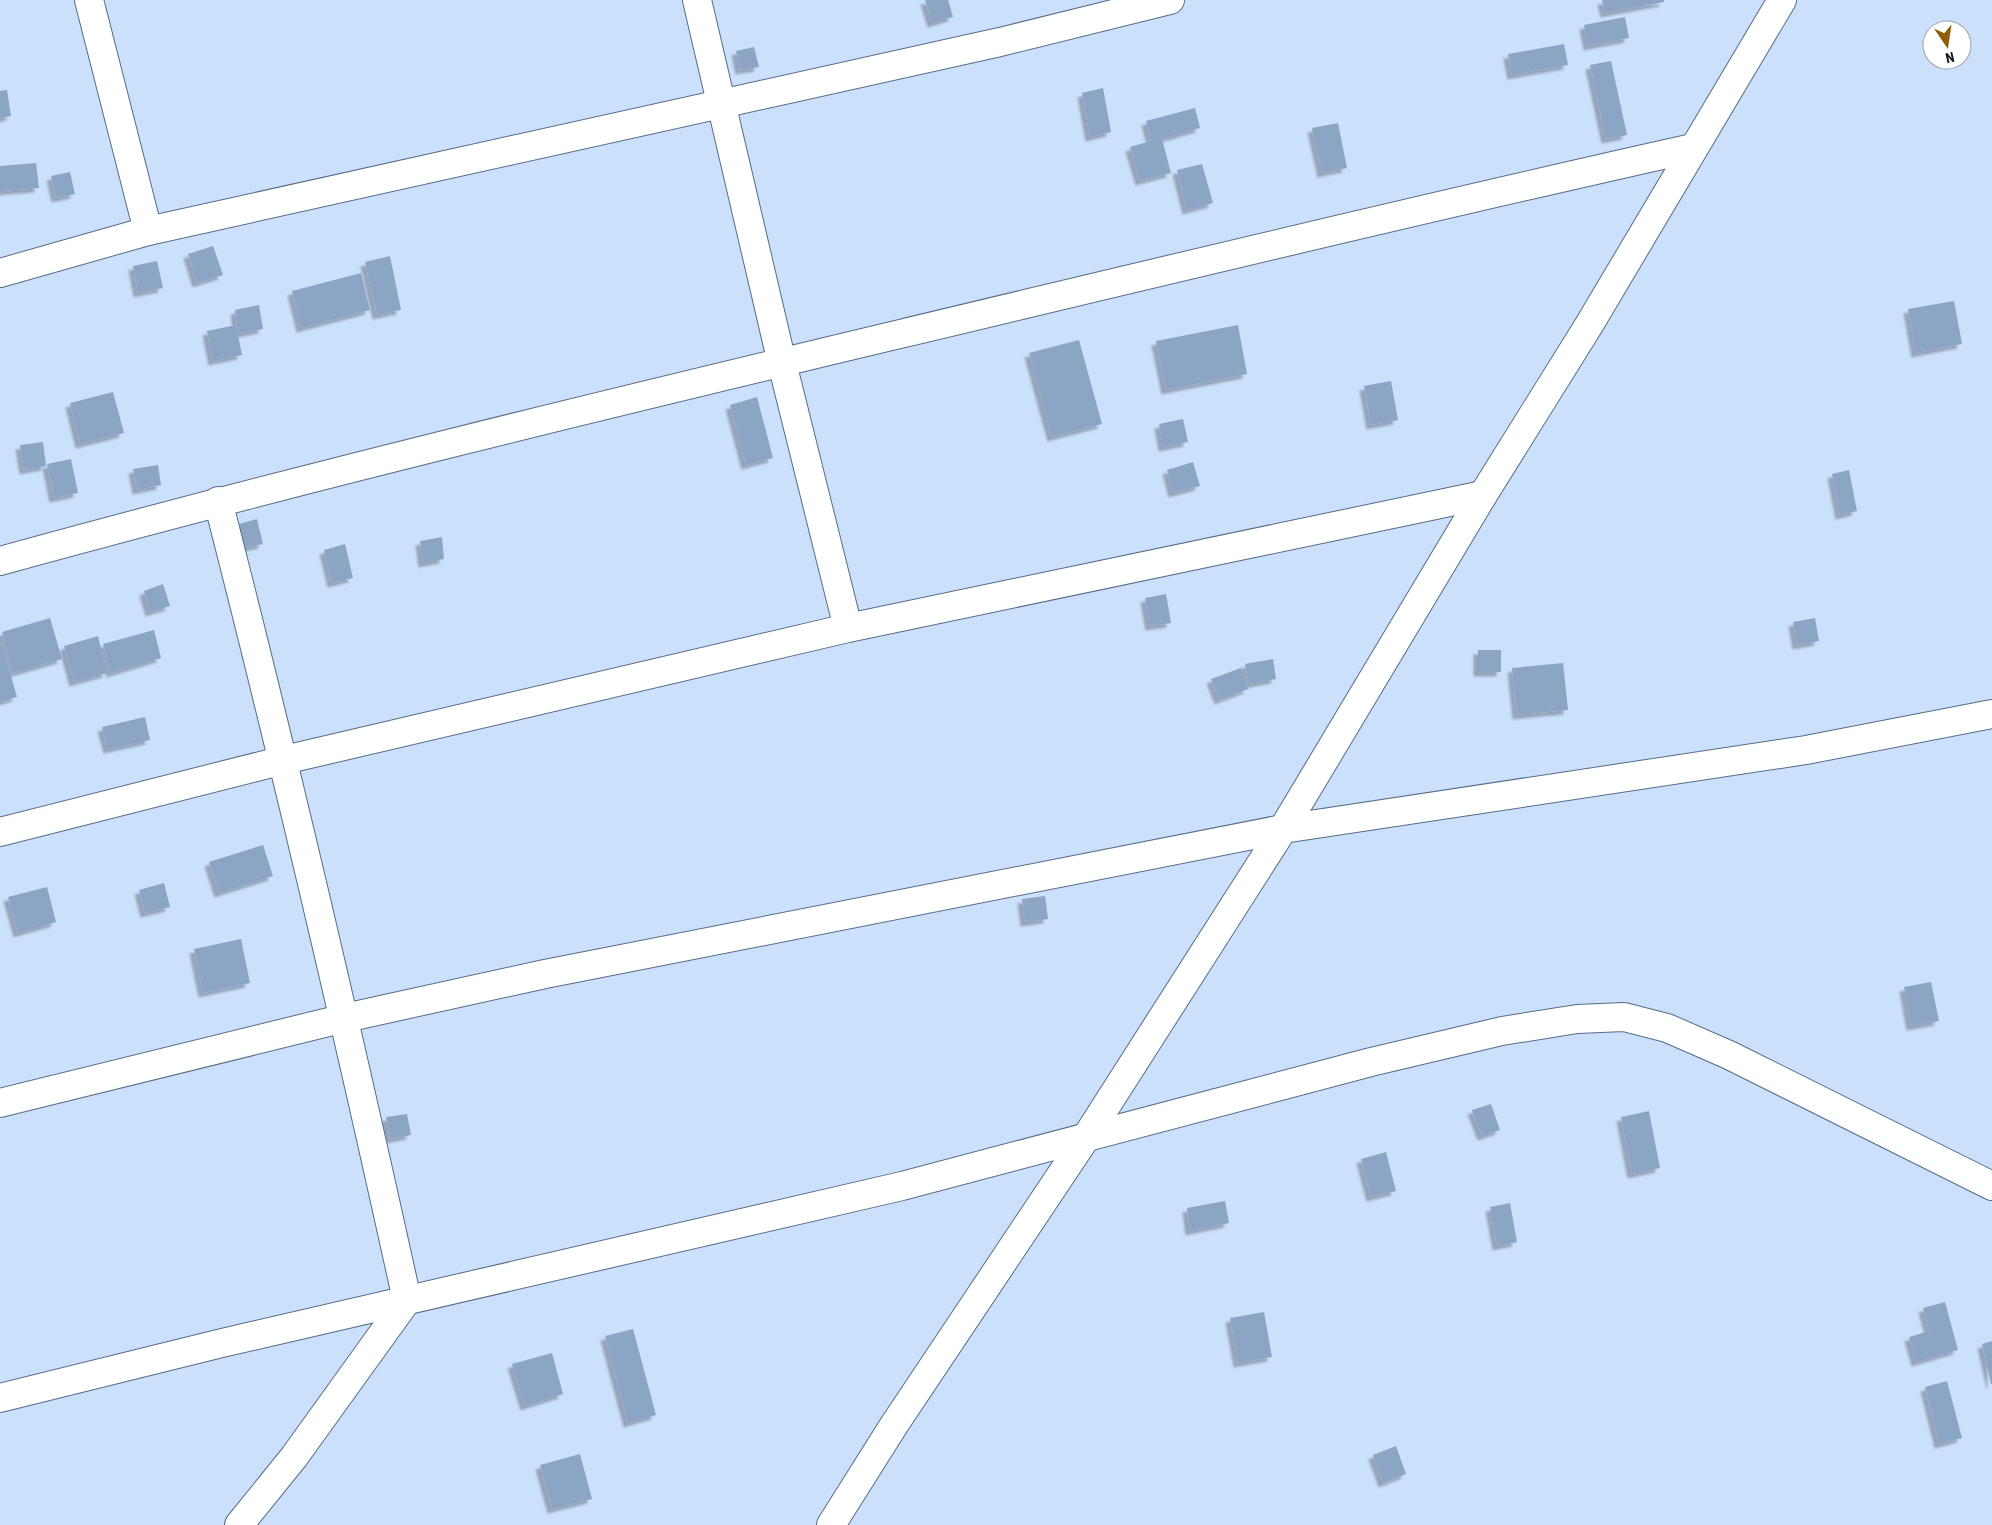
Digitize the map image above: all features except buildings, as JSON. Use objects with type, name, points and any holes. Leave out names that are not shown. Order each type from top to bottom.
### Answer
[{"type":"street","points":[[88,0],[148,231]]},
{"type":"street","points":[[697,0],[782,363],[848,628]]},
{"type":"street","points":[[0,273],[148,231],[1000,42],[1170,0]]},
{"type":"street","points":[[831,1525],[894,1425],[1085,1139],[1283,829],[1483,495],[1589,325],[1692,148],[1782,0]]},
{"type":"street","points":[[0,561],[218,501],[782,363],[1472,197],[1692,148]]},
{"type":"street","points":[[0,832],[284,760],[848,628],[1483,495]]},
{"type":"street","points":[[218,501],[284,760],[345,1018],[407,1300],[294,1457],[239,1525]]},
{"type":"street","points":[[0,1103],[345,1018],[545,974],[1283,829],[1806,750],[1992,714]]},
{"type":"street","points":[[0,1398],[222,1343],[902,1186],[1371,1062],[1502,1031],[1577,1019],[1624,1017],[1667,1028],[1729,1055],[1992,1186]]}]
